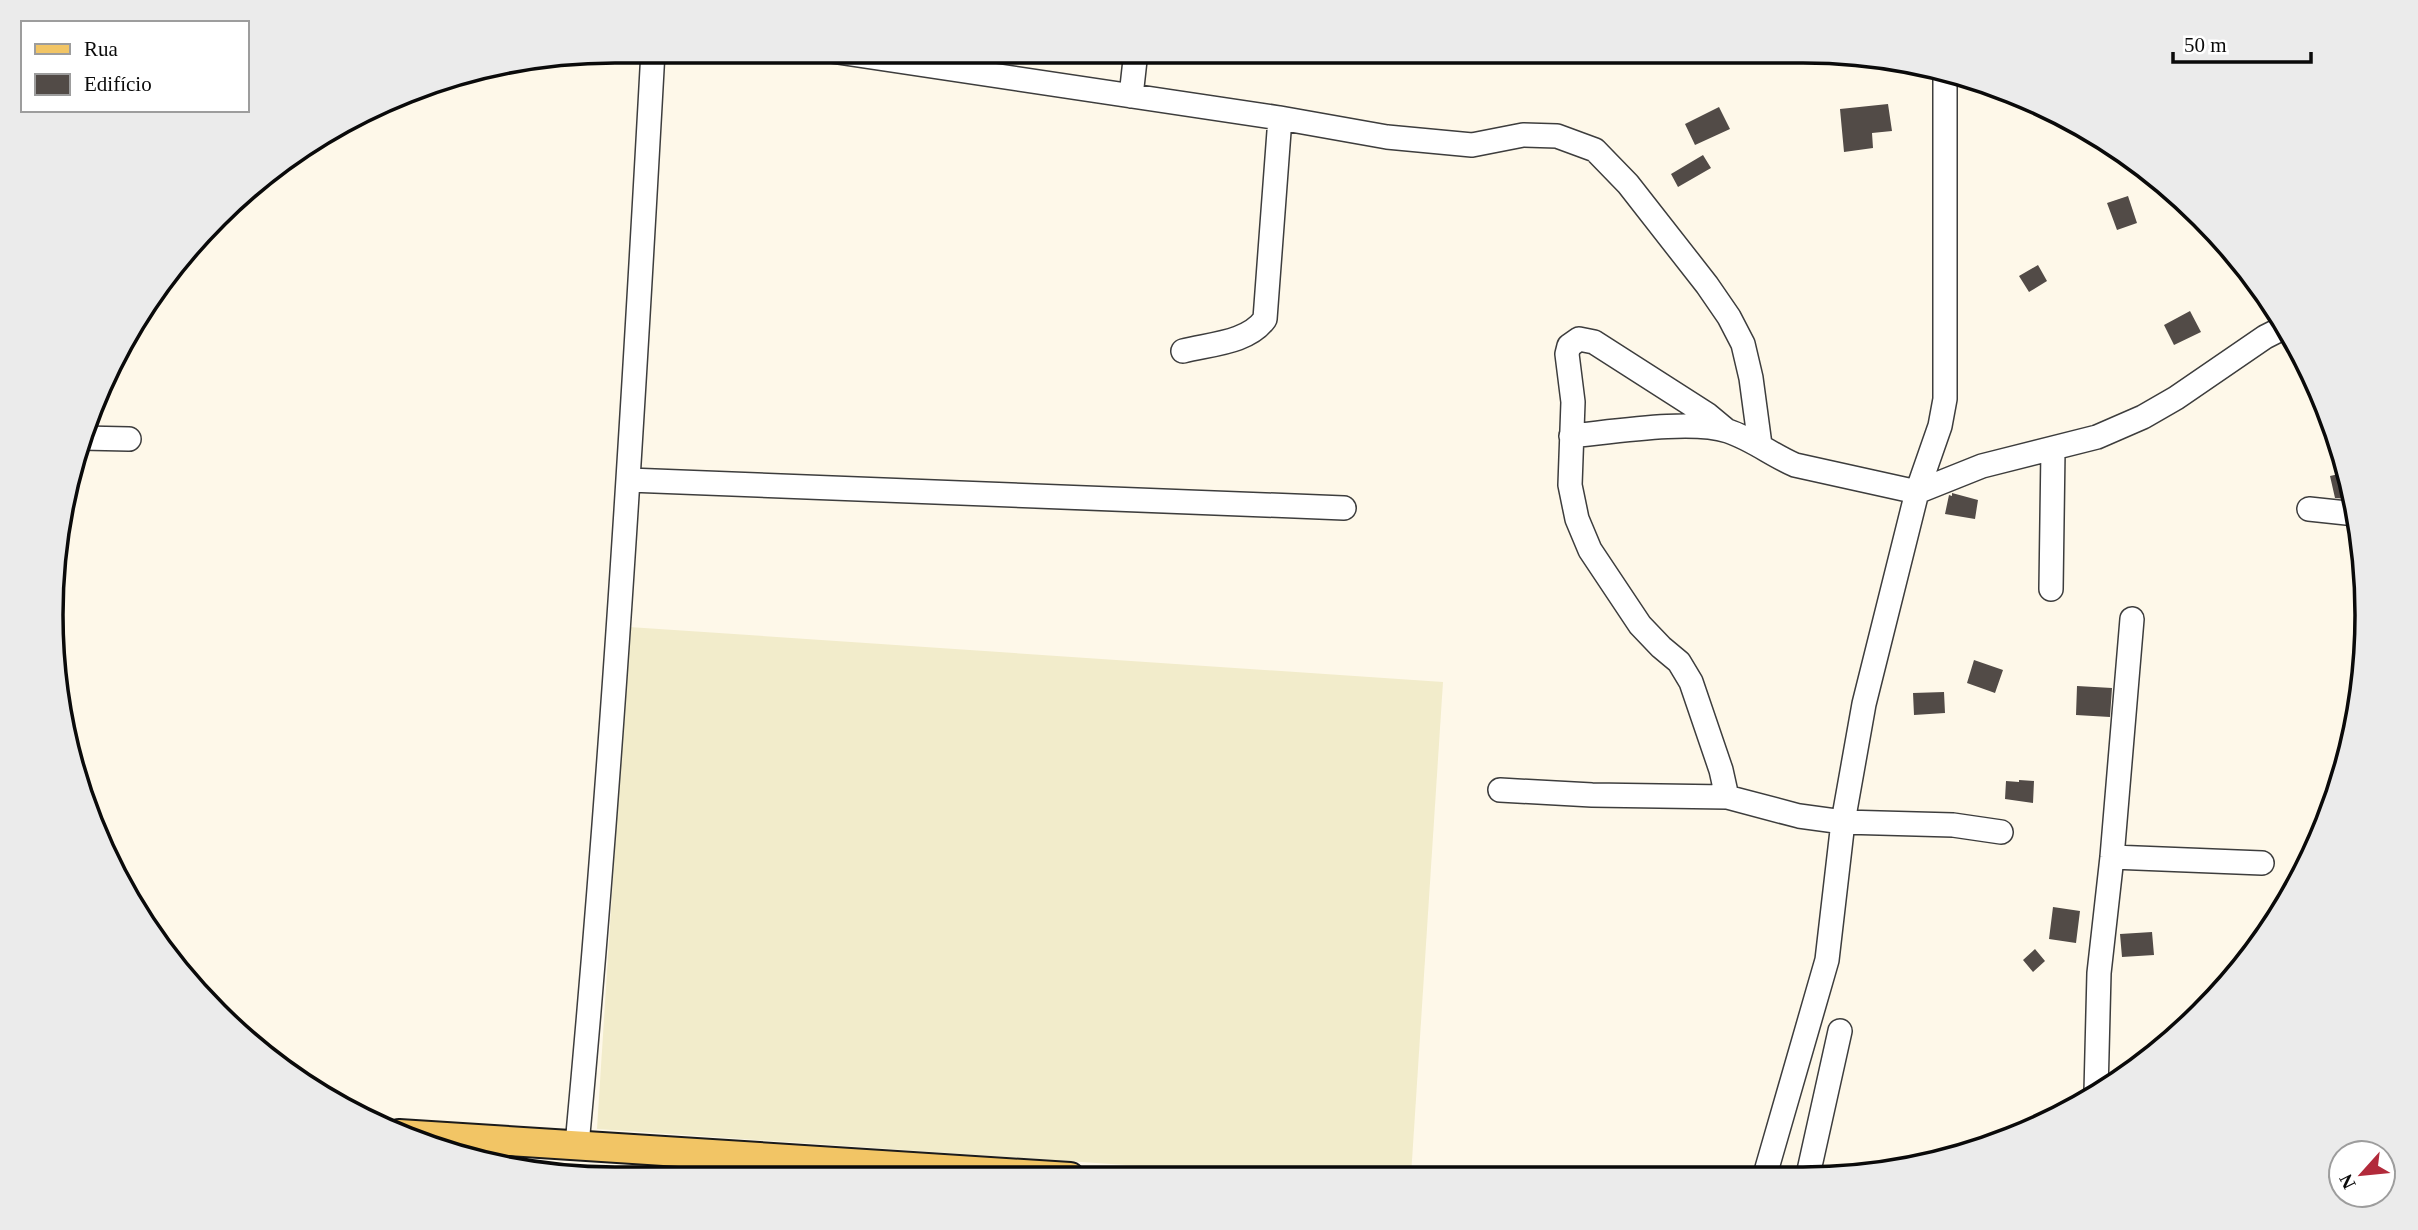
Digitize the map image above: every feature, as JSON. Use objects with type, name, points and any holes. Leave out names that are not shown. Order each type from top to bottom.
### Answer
[{"type":"main road","points":[[433,1136],[916,1167]]},
{"type":"street","points":[[577,1145],[629,480],[652,63]]},
{"type":"street","points":[[911,63],[1280,118],[1387,137],[1472,145],[1523,135],[1557,136],[1595,150],[1628,184],[1729,317],[1743,344],[1751,378],[1760,445]]},
{"type":"street","points":[[1131,96],[1135,63]]},
{"type":"street","points":[[1767,1167],[1827,960],[1843,822],[1864,704],[1917,492],[1940,426],[1945,399],[1945,82]]},
{"type":"street","points":[[1183,351],[1247,335],[1265,319],[1280,118]]},
{"type":"street","points":[[1572,436],[1660,427],[1726,430],[1796,465],[1917,492],[1982,466],[2097,437],[2143,417],[2276,331]]},
{"type":"street","points":[[1726,430],[1709,415],[1594,342],[1579,339],[1569,346],[1567,354],[1573,402],[1570,485],[1577,519],[1586,540],[1640,625],[1679,662],[1691,682],[1717,757],[1727,797]]},
{"type":"street","points":[[92,438],[129,439]]},
{"type":"street","points":[[2051,589],[2053,450]]},
{"type":"street","points":[[629,480],[1344,508]]},
{"type":"street","points":[[2309,509],[2345,513]]},
{"type":"street","points":[[2096,1082],[2099,973],[2132,619]]},
{"type":"street","points":[[1500,790],[1592,795],[1727,797],[1800,816],[1843,822],[1953,825],[2001,832]]},
{"type":"street","points":[[2112,856],[2262,863]]},
{"type":"street","points":[[1810,1167],[1840,1031]]},
{"type":"shaded area","points":[[629,627],[1443,682],[1412,1167],[1155,1167],[597,1129]]},
{"type":"building","points":[[1888,104],[1892,131],[1872,133],[1873,148],[1844,152],[1840,109]]},
{"type":"building","points":[[1719,107],[1730,129],[1695,145],[1685,124]]},
{"type":"building","points":[[1703,155],[1711,168],[1678,187],[1671,174]]},
{"type":"building","points":[[2128,196],[2137,223],[2117,230],[2107,203]]},
{"type":"building","points":[[2038,265],[2047,281],[2029,292],[2019,276]]},
{"type":"building","points":[[2190,311],[2201,332],[2174,345],[2164,325]]},
{"type":"building","points":[[2337,474],[2342,498],[2335,498],[2330,476]]},
{"type":"building","points":[[1952,493],[1978,500],[1975,519],[1945,514],[1949,495],[1952,496]]},
{"type":"building","points":[[1974,660],[2003,670],[1995,693],[1967,683]]},
{"type":"building","points":[[2077,686],[2112,688],[2110,717],[2076,715]]},
{"type":"building","points":[[1944,692],[1945,713],[1914,715],[1913,693]]},
{"type":"building","points":[[2006,781],[2034,781],[2033,803],[2005,799]]},
{"type":"building","points":[[2053,907],[2080,911],[2076,943],[2049,939]]},
{"type":"building","points":[[2152,932],[2154,955],[2122,957],[2120,934]]},
{"type":"building","points":[[2035,949],[2045,961],[2033,972],[2023,960]]}]
